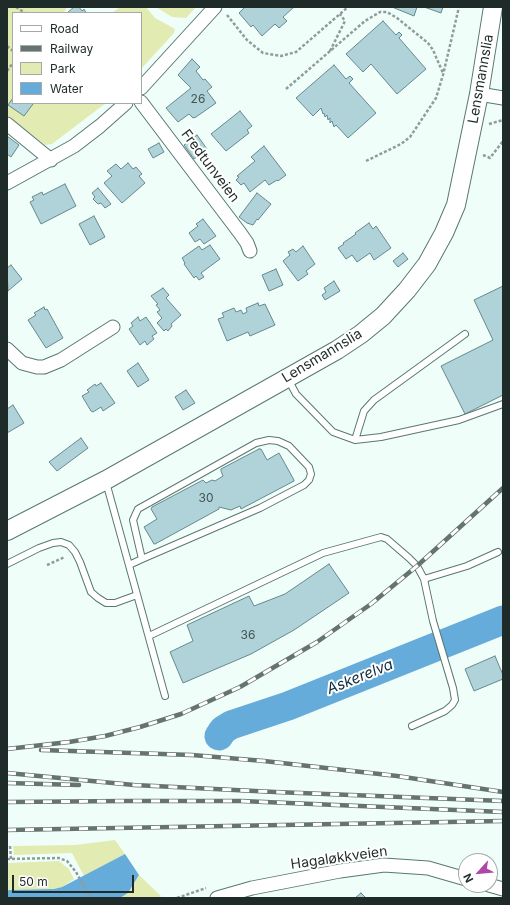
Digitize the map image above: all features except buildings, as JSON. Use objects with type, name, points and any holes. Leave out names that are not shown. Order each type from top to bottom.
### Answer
[{"type":"street","name":"Lensmannslia","points":[[7,531],[106,480],[337,350],[361,334],[383,316],[407,290],[427,264],[444,233],[456,205],[480,94],[494,7]]},
{"type":"street","points":[[142,87],[220,9]]},
{"type":"street","points":[[480,94],[503,98]]},
{"type":"street","name":"Fredtunveien","points":[[142,103],[240,232],[250,251]]},
{"type":"street","points":[[7,183],[74,146],[125,104]]},
{"type":"street","points":[[7,124],[51,160]]},
{"type":"street","points":[[7,349],[22,363],[37,367],[44,367],[61,360],[113,328]]},
{"type":"street","name":"Hagaløkkveien","points":[[217,898],[252,888],[384,865],[428,868],[458,877]]},
{"type":"lane","points":[[355,440],[364,411],[374,400],[465,334]]},
{"type":"lane","points":[[287,378],[296,394],[333,432],[355,440],[381,437],[459,420],[503,404]]},
{"type":"lane","points":[[129,565],[260,508],[304,485],[309,480],[311,474],[309,467],[289,446],[269,440],[256,443],[138,509],[133,520],[142,559]]},
{"type":"lane","points":[[106,480],[165,696]]},
{"type":"lane","points":[[149,636],[322,553],[381,536],[387,539],[409,558],[417,566],[424,579],[433,621],[455,700],[445,711],[412,726]]},
{"type":"lane","points":[[7,564],[39,548],[52,543],[61,542],[69,545],[75,552],[91,592],[98,598],[106,603],[115,603],[137,594]]},
{"type":"lane","points":[[424,579],[467,566],[498,552]]},
{"type":"path","points":[[220,9],[247,40],[263,53],[281,56],[296,52],[348,7]]},
{"type":"path","points":[[366,161],[401,144],[410,137],[436,98],[459,7]]},
{"type":"path","points":[[286,89],[329,54],[365,21],[380,12],[387,12],[397,18],[428,43],[433,50],[443,73]]},
{"type":"path","points":[[329,54],[345,21],[340,14]]},
{"type":"path","points":[[489,124],[503,120]]},
{"type":"path","points":[[482,155],[490,158],[503,141]]},
{"type":"path","points":[[47,564],[75,552]]},
{"type":"path","points":[[10,846],[11,859]]},
{"type":"path","points":[[7,859],[59,858],[68,861],[76,872],[90,898]]},
{"type":"green space","points":[[7,7],[67,7],[64,12],[12,12],[12,104],[105,104],[52,144],[45,145],[7,116]]},
{"type":"green space","points":[[120,7],[146,7],[155,18],[175,29],[174,33],[142,68],[142,12],[113,12]]},
{"type":"green space","points":[[156,7],[196,7],[186,18],[172,17]]},
{"type":"green space","points":[[115,840],[125,854],[84,876],[72,853],[14,855],[13,846],[75,845]]},
{"type":"green space","points":[[59,861],[69,869],[74,879],[62,887],[54,889],[7,891],[7,863]]},
{"type":"green space","points":[[139,875],[161,896],[159,898],[120,898],[128,893]]},
{"type":"water","points":[[125,854],[139,875],[128,893],[120,898],[7,898],[7,891],[9,890],[54,889],[62,887]]},
{"type":"waterway","name":"Askerelva","points":[[219,736],[223,730],[231,725],[288,706],[503,620]]},
{"type":"railway","points":[[7,749],[69,742],[105,736],[140,727],[181,714],[240,687],[317,642],[371,604],[417,566],[503,488]]},
{"type":"railway","points":[[41,750],[192,755],[264,761],[397,776],[503,792]]},
{"type":"railway","points":[[7,773],[134,785],[503,801]]},
{"type":"railway","points":[[7,783],[79,785]]},
{"type":"railway","points":[[7,802],[241,801],[503,812]]},
{"type":"railway","points":[[7,830],[503,821]]}]
